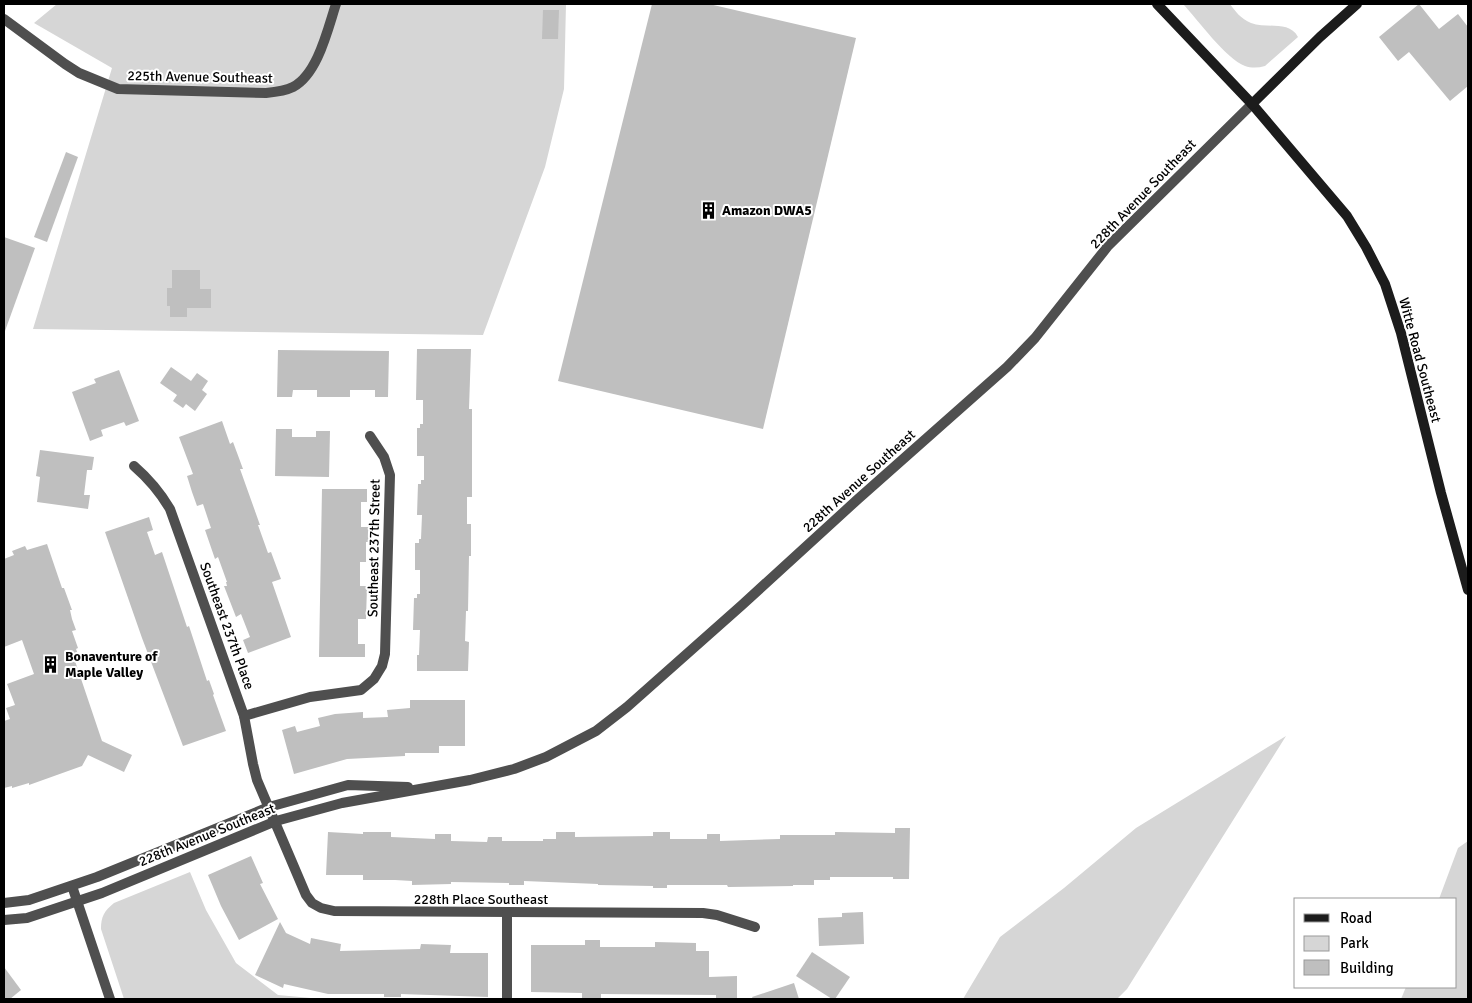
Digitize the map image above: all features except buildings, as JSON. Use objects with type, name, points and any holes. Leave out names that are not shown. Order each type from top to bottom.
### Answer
[{"type":"street","name":"225th Avenue Southeast","points":[[4,19],[79,73],[118,89],[266,93],[281,92],[295,86],[313,66],[336,4]]},
{"type":"street","name":"Witte Road Southeast","points":[[1156,4],[1252,104],[1347,216],[1366,247],[1385,284],[1401,333],[1441,493],[1468,590]]},
{"type":"street","points":[[1252,104],[1320,37],[1358,4]]},
{"type":"street","name":"228th Avenue Southeast","points":[[4,920],[26,918],[102,894],[276,821],[342,803],[470,780],[514,769],[546,757],[596,731],[742,605],[1007,367],[1035,338],[1108,246],[1252,104]]},
{"type":"street","name":"Southeast 237th Street","points":[[244,716],[310,697],[361,690],[374,679],[382,666],[385,654],[390,475],[384,457],[370,436]]},
{"type":"street","name":"Southeast 237th Place","points":[[134,466],[150,480],[163,496],[170,509],[244,716],[257,780],[269,807]]},
{"type":"street","name":"228th Avenue Southeast","points":[[4,903],[29,900],[72,886],[269,807],[348,785],[424,787]]},
{"type":"street","name":"228th Place Southeast","points":[[269,807],[299,882],[312,903],[321,908],[334,911],[703,913],[717,915],[755,927]]},
{"type":"street","points":[[72,886],[110,999]]},
{"type":"street","points":[[507,913],[507,999]]},
{"type":"green space","points":[[57,4],[566,4],[564,89],[545,167],[483,335],[33,329],[112,68],[34,23]]},
{"type":"green space","points":[[1183,4],[1230,4],[1239,15],[1251,23],[1289,28],[1298,37],[1265,66],[1255,68],[1245,66],[1229,56],[1221,48]]},
{"type":"green space","points":[[1286,736],[1127,989],[1117,999],[963,999],[1000,937],[1064,888],[1136,828]]},
{"type":"green space","points":[[1468,841],[1468,999],[1401,999],[1406,988],[1457,988],[1457,898],[1439,898],[1458,848]]},
{"type":"green space","points":[[190,872],[206,910],[236,963],[278,995],[322,999],[124,999],[101,929],[104,914],[114,903]]},
{"type":"place","name":"Amazon DWA5","points":[[708,210]]},
{"type":"place","name":"Bonaventure of Maple Valley","points":[[51,664]]}]
